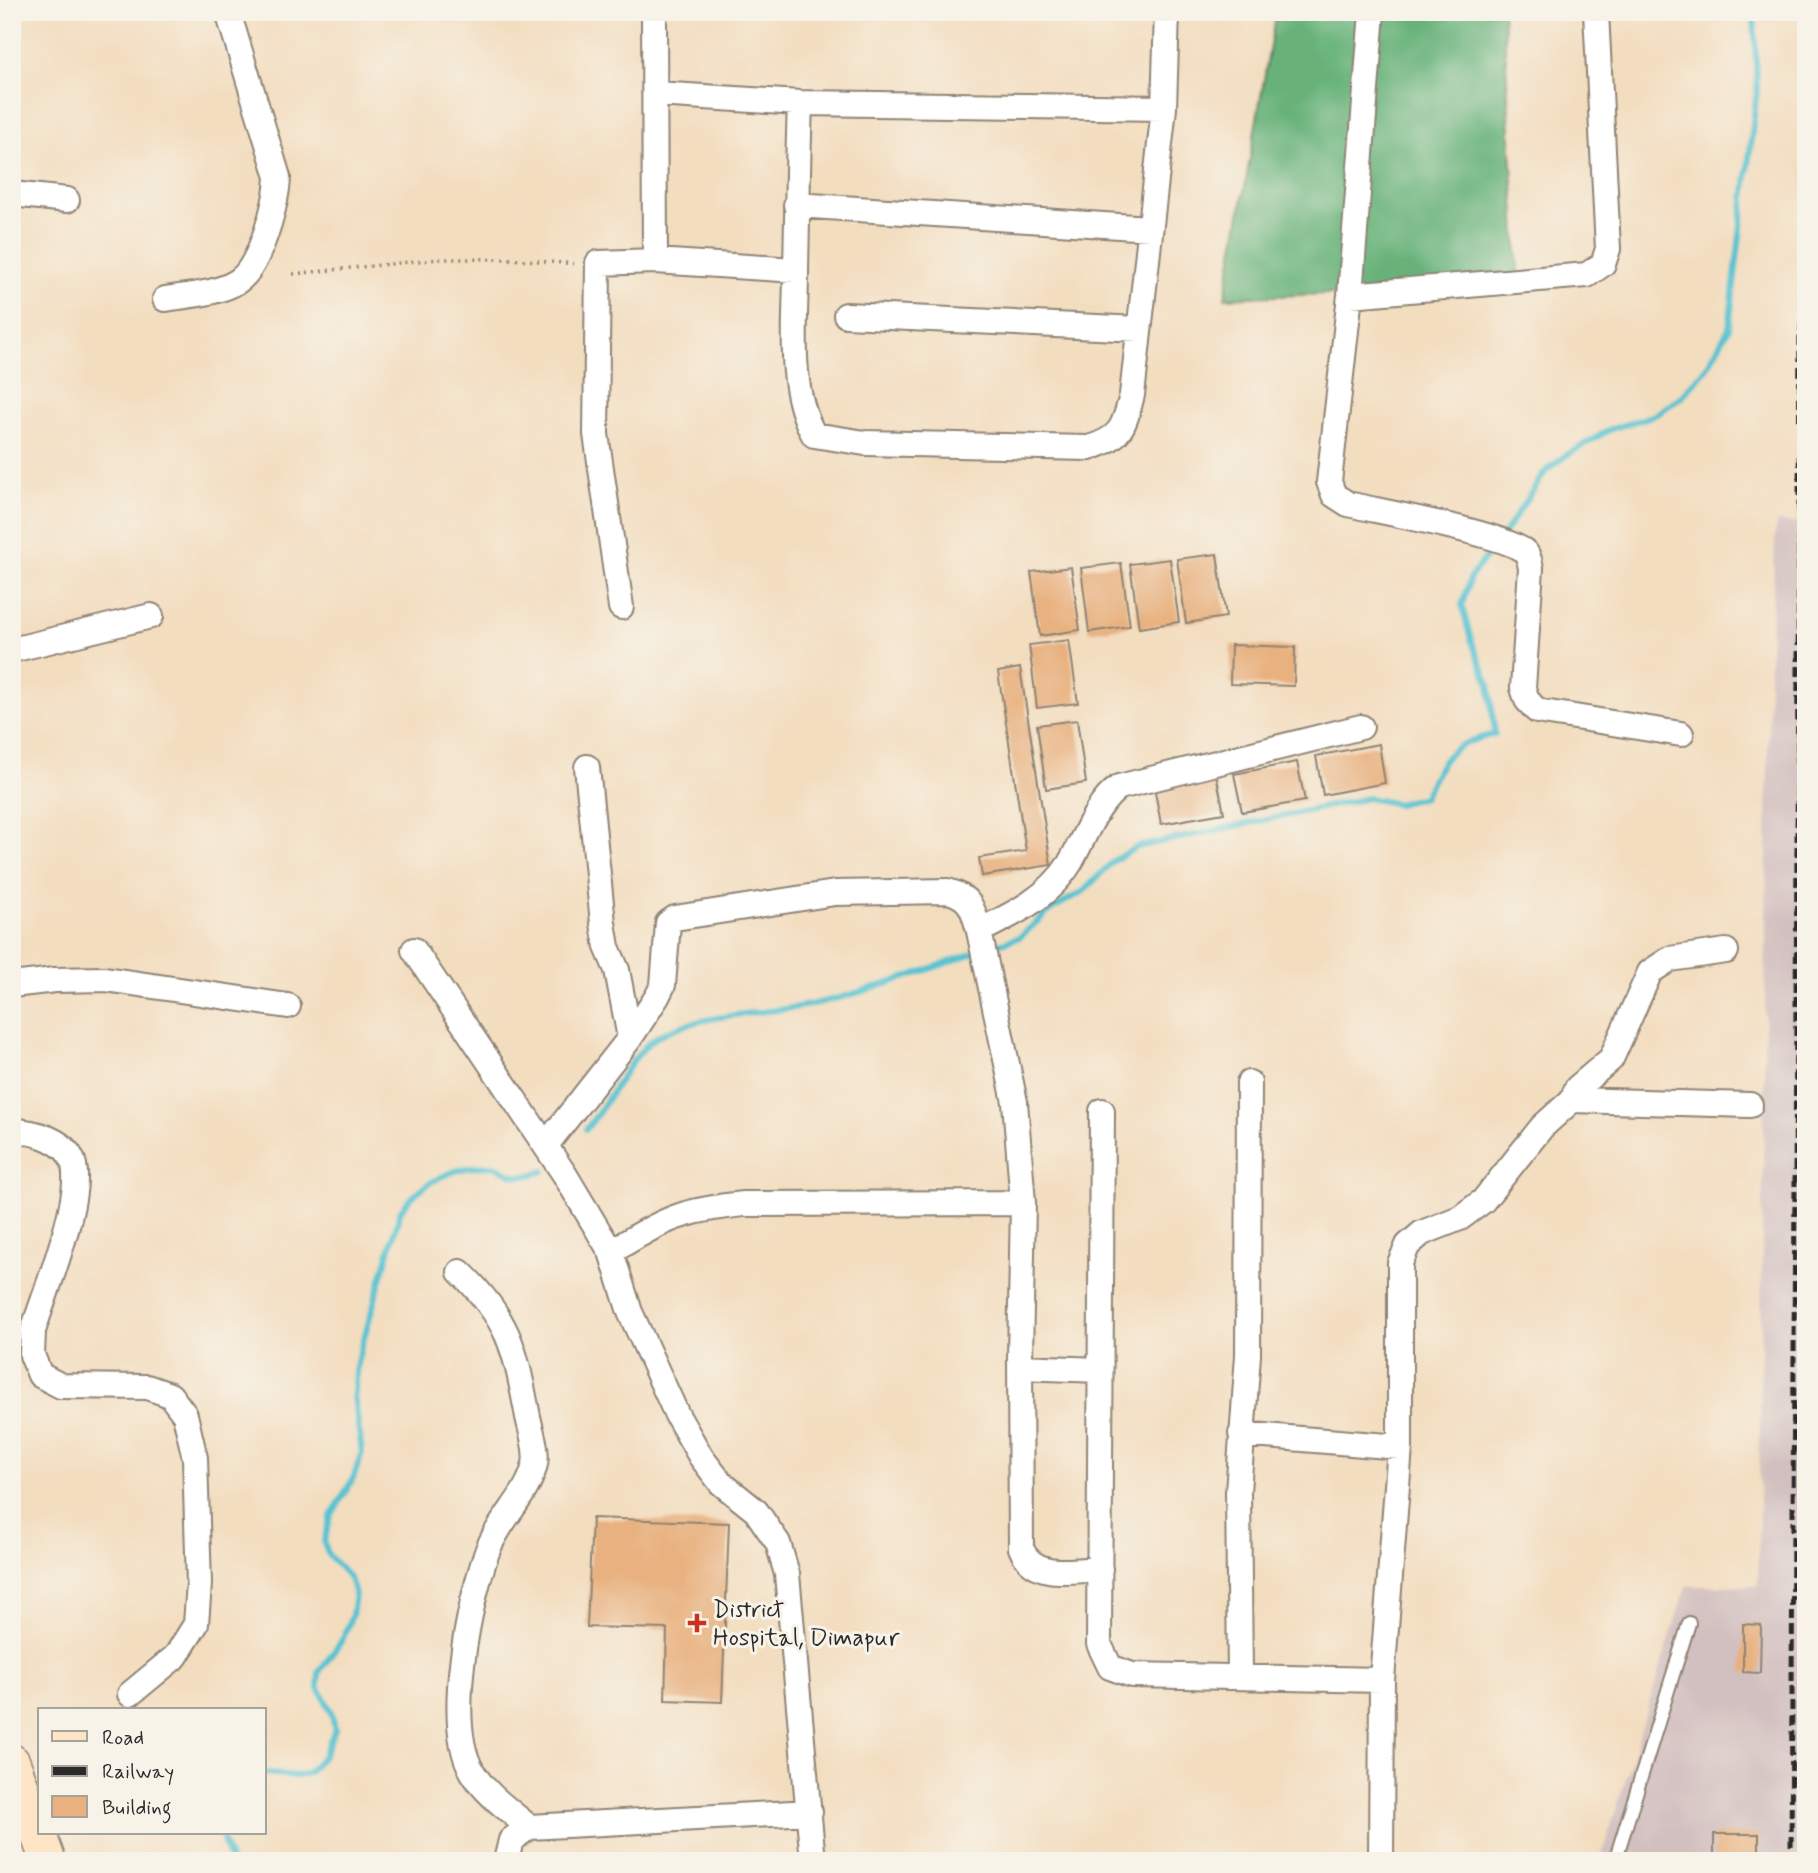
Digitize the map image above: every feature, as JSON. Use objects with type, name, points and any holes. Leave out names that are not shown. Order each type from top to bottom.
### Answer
[{"type":"main road","points":[[12,1762],[38,1834]]},
{"type":"main road","points":[[38,1834],[48,1861]]},
{"type":"street","points":[[165,299],[224,289],[241,280],[253,264],[278,197],[278,177],[228,12]]},
{"type":"street","points":[[654,12],[655,261]]},
{"type":"street","points":[[800,103],[796,205],[798,395],[804,418],[814,435],[835,440],[1089,448],[1109,442],[1124,426],[1132,395],[1164,108],[1167,12]]},
{"type":"street","points":[[1372,12],[1350,295],[1328,482],[1334,495],[1348,504],[1489,537],[1513,544],[1526,552],[1531,568],[1523,688],[1527,700],[1537,711],[1681,734]]},
{"type":"street","points":[[1350,295],[1587,275],[1602,264],[1608,249],[1596,12]]},
{"type":"street","points":[[656,94],[800,103],[1164,108]]},
{"type":"street","points":[[12,194],[67,200]]},
{"type":"street","points":[[796,205],[1150,229]]},
{"type":"street","points":[[621,607],[596,434],[598,263],[655,261],[796,270]]},
{"type":"street","points":[[846,315],[1139,329]]},
{"type":"street","points":[[12,650],[151,616]]},
{"type":"street","points":[[981,936],[1045,892],[1068,866],[1104,798],[1119,787],[1361,727]]},
{"type":"street","points":[[587,767],[603,923],[607,947],[617,970],[630,1038]]},
{"type":"street","points":[[546,1145],[630,1038],[663,985],[668,923],[675,918],[835,893],[948,891],[963,895],[972,904],[981,936],[1015,1102],[1023,1203],[1021,1548],[1026,1560],[1036,1568],[1100,1569]]},
{"type":"street","points":[[414,950],[546,1145],[611,1252],[630,1312],[677,1415],[701,1457],[721,1483],[756,1511],[778,1543],[787,1574],[813,1861]]},
{"type":"street","points":[[1381,1861],[1382,1680],[1400,1447],[1401,1263],[1408,1245],[1422,1233],[1460,1218],[1483,1200],[1542,1127],[1572,1100],[1577,1088],[1611,1059],[1650,972],[1670,959],[1726,951]]},
{"type":"street","points":[[12,985],[55,979],[105,979],[288,1006]]},
{"type":"street","points":[[1240,1675],[1238,1492],[1248,1355],[1249,1083]]},
{"type":"street","points":[[1572,1100],[1750,1105]]},
{"type":"street","points":[[1102,1111],[1099,1644],[1110,1667],[1132,1675],[1168,1677],[1240,1675],[1382,1680]]},
{"type":"street","points":[[12,1131],[24,1131],[56,1141],[73,1162],[76,1190],[33,1331],[32,1355],[40,1375],[61,1386],[147,1387],[170,1395],[185,1415],[195,1458],[199,1584],[196,1624],[176,1656],[130,1694]]},
{"type":"street","points":[[611,1252],[657,1223],[701,1208],[744,1204],[1023,1203]]},
{"type":"street","points":[[460,1272],[488,1298],[505,1325],[516,1355],[536,1460],[531,1482],[487,1550],[468,1629],[459,1685],[461,1739],[472,1770],[492,1795],[528,1827]]},
{"type":"street","points":[[1020,1367],[1100,1370]]},
{"type":"street","points":[[1241,1434],[1400,1447]]},
{"type":"street","points":[[506,1861],[511,1840],[528,1827],[810,1812]]},
{"type":"lane","points":[[1615,1861],[1689,1623]]},
{"type":"path","points":[[293,274],[439,259],[598,263]]},
{"type":"shaded area","points":[[1806,32],[1806,1861],[1600,1861],[1686,1586],[1758,1586],[1769,678],[1776,522],[1798,523]]},
{"type":"green space","points":[[1276,12],[1503,12],[1519,286],[1225,298]]},
{"type":"building","points":[[1217,554],[1226,617],[1186,623],[1177,559]]},
{"type":"building","points":[[1170,559],[1179,622],[1139,628],[1130,564]]},
{"type":"building","points":[[1121,563],[1130,626],[1089,632],[1081,568]]},
{"type":"building","points":[[1071,567],[1080,630],[1040,636],[1031,572]]},
{"type":"building","points":[[1069,640],[1078,703],[1037,708],[1029,645]]},
{"type":"building","points":[[1231,645],[1295,647],[1294,686],[1230,684]]},
{"type":"building","points":[[1020,668],[1051,865],[982,876],[979,858],[1026,851],[998,672]]},
{"type":"building","points":[[1077,720],[1086,783],[1046,789],[1037,725]]},
{"type":"building","points":[[1379,744],[1385,783],[1323,795],[1316,756]]},
{"type":"building","points":[[1297,762],[1305,801],[1242,812],[1234,774]]},
{"type":"building","points":[[1216,774],[1224,813],[1161,824],[1154,786]]},
{"type":"building","points":[[592,1518],[729,1523],[722,1702],[665,1700],[667,1629],[587,1627]]},
{"type":"building","points":[[1743,1624],[1761,1625],[1760,1673],[1743,1672]]},
{"type":"building","points":[[1714,1834],[1759,1834],[1759,1861],[1714,1861]]},
{"type":"waterway","points":[[1503,535],[1545,472],[1565,456],[1611,429],[1655,415],[1681,397],[1706,369],[1729,328],[1757,90],[1754,12]]},
{"type":"waterway","points":[[987,948],[1020,937],[1050,910],[1084,891],[1113,861],[1137,847],[1368,798],[1398,804],[1424,797],[1449,754],[1467,742],[1495,734],[1489,684],[1471,640],[1462,605],[1470,578],[1496,544]]},
{"type":"waterway","points":[[586,1129],[631,1064],[651,1041],[662,1034],[697,1022],[835,999],[977,952]]},
{"type":"waterway","points":[[266,1773],[297,1776],[308,1773],[324,1755],[335,1729],[331,1711],[318,1686],[319,1672],[342,1640],[352,1615],[355,1594],[350,1578],[329,1556],[324,1542],[331,1516],[353,1479],[362,1452],[354,1396],[357,1362],[401,1210],[419,1191],[452,1172],[478,1166],[491,1166],[520,1176],[544,1171]]},
{"type":"waterway","points":[[221,1834],[230,1861]]},
{"type":"railway","points":[[1791,1861],[1800,336],[1806,276]]},
{"type":"place","name":"District Hospital, Dimapur","points":[[697,1623]]}]
